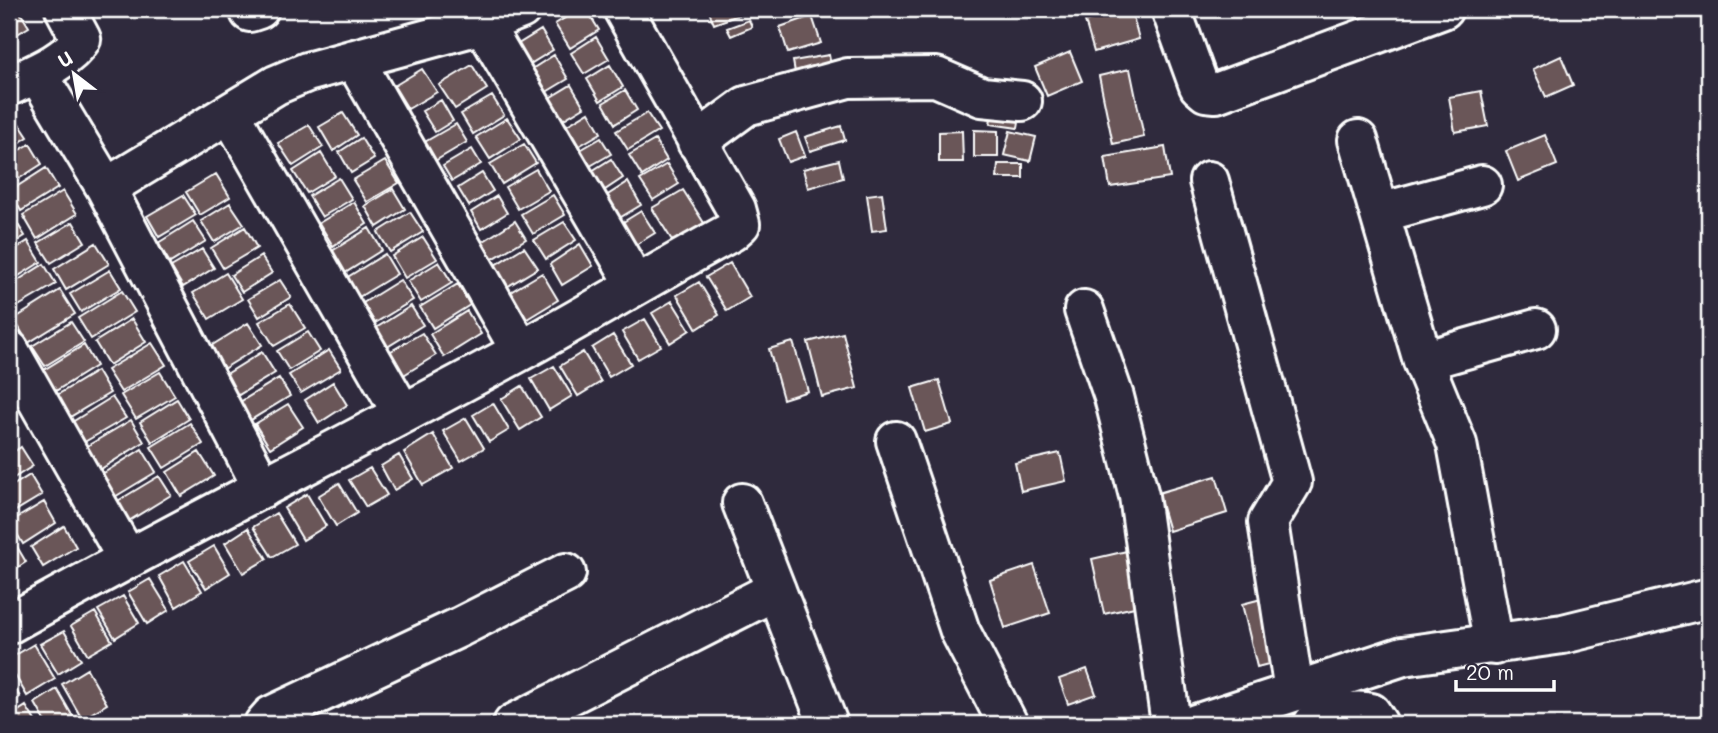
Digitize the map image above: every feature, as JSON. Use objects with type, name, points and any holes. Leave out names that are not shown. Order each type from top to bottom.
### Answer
[{"type":"street","points":[[65,9],[81,39],[75,48],[23,79],[106,188],[263,488]]},
{"type":"street","points":[[106,188],[276,85],[307,72],[483,24],[521,9]]},
{"type":"street","points":[[9,624],[127,558],[521,351],[635,283],[731,233],[740,224],[736,209],[623,9]]},
{"type":"street","points":[[1171,9],[1199,86],[1206,92],[1216,93],[1443,9]]},
{"type":"street","points":[[483,24],[635,283]]},
{"type":"street","points":[[354,59],[521,351]]},
{"type":"street","points":[[697,142],[746,106],[848,78],[936,76],[982,97],[1022,101]]},
{"type":"street","points":[[230,113],[402,413]]},
{"type":"street","points":[[1358,140],[1423,361],[1457,444],[1494,645]]},
{"type":"street","points":[[1209,181],[1292,482],[1268,522],[1294,691]]},
{"type":"street","points":[[1380,213],[1482,185]]},
{"type":"street","points":[[1084,310],[1114,397],[1139,496],[1171,724]]},
{"type":"street","points":[[1423,361],[1536,329]]},
{"type":"street","points":[[9,350],[127,558]]},
{"type":"street","points":[[896,441],[960,631],[1008,724]]},
{"type":"street","points":[[742,503],[828,724]]},
{"type":"street","points":[[264,724],[271,716],[460,627],[566,573]]},
{"type":"street","points":[[513,724],[776,590]]},
{"type":"street","points":[[1196,724],[1403,656],[1563,634],[1709,597]]},
{"type":"street","points":[[1313,724],[1348,711],[1361,711],[1371,713],[1378,724]]},
{"type":"building","points":[[9,9],[18,9],[29,27],[9,39]]},
{"type":"building","points":[[580,9],[586,9],[599,30],[570,48],[555,24]]},
{"type":"building","points":[[708,9],[746,9],[747,12],[714,24]]},
{"type":"building","points":[[1131,9],[1139,39],[1094,52],[1085,21]]},
{"type":"building","points":[[812,16],[821,43],[788,53],[780,27]]},
{"type":"building","points":[[749,20],[752,27],[731,36],[727,28]]},
{"type":"building","points":[[541,30],[553,50],[522,69],[510,49]]},
{"type":"building","points":[[596,37],[609,59],[584,74],[571,53]]},
{"type":"building","points":[[1070,52],[1082,81],[1047,96],[1035,67]]},
{"type":"building","points":[[554,55],[568,79],[538,97],[524,74]]},
{"type":"building","points":[[829,55],[832,72],[796,78],[793,61]]},
{"type":"building","points":[[1561,56],[1573,85],[1546,97],[1533,69]]},
{"type":"building","points":[[472,65],[487,89],[455,109],[439,85]]},
{"type":"building","points":[[610,65],[623,87],[600,101],[587,79]]},
{"type":"building","points":[[422,69],[437,92],[408,109],[394,86]]},
{"type":"building","points":[[1130,69],[1144,137],[1113,144],[1099,76]]},
{"type":"building","points":[[571,85],[584,107],[554,125],[541,103]]},
{"type":"building","points":[[625,90],[637,110],[615,124],[603,103]]},
{"type":"building","points":[[1481,91],[1488,126],[1455,132],[1449,97]]},
{"type":"building","points":[[492,96],[504,115],[473,134],[461,114]]},
{"type":"building","points":[[441,100],[453,121],[435,132],[422,111]]},
{"type":"building","points":[[994,101],[1022,105],[1018,128],[990,124]]},
{"type":"building","points":[[589,112],[601,133],[572,150],[559,130]]},
{"type":"building","points":[[12,113],[28,137],[9,149],[9,115]]},
{"type":"building","points":[[343,113],[357,135],[333,151],[319,127]]},
{"type":"building","points":[[647,113],[659,131],[628,150],[616,131]]},
{"type":"building","points":[[507,118],[521,139],[490,159],[476,137]]},
{"type":"building","points":[[456,124],[467,142],[435,161],[423,143]]},
{"type":"building","points":[[309,125],[323,147],[293,166],[278,143]]},
{"type":"building","points":[[841,126],[845,140],[810,151],[805,137]]},
{"type":"building","points":[[974,130],[998,131],[998,157],[974,157]]},
{"type":"building","points":[[962,131],[963,162],[939,162],[939,132]]},
{"type":"building","points":[[1010,131],[1036,137],[1030,161],[1004,155]]},
{"type":"building","points":[[796,132],[805,156],[788,162],[779,139]]},
{"type":"building","points":[[1545,135],[1557,165],[1518,181],[1506,151]]},
{"type":"building","points":[[361,138],[374,159],[351,173],[339,152]]},
{"type":"building","points":[[601,138],[611,154],[585,169],[575,153]]},
{"type":"building","points":[[655,140],[667,160],[642,176],[629,155]]},
{"type":"building","points":[[30,144],[42,164],[9,185],[9,156]]},
{"type":"building","points":[[524,144],[536,163],[502,184],[490,164]]},
{"type":"building","points":[[1165,147],[1170,178],[1110,187],[1105,157]]},
{"type":"building","points":[[472,149],[481,164],[452,181],[443,166]]},
{"type":"building","points":[[321,153],[335,176],[307,193],[293,171]]},
{"type":"building","points":[[611,159],[623,178],[599,194],[587,174]]},
{"type":"building","points":[[839,160],[843,178],[808,188],[803,169]]},
{"type":"building","points":[[385,161],[399,183],[367,202],[353,180]]},
{"type":"building","points":[[667,164],[679,184],[653,200],[640,180]]},
{"type":"building","points":[[998,164],[1023,164],[1023,178],[997,178]]},
{"type":"building","points":[[46,168],[58,188],[21,211],[10,191]]},
{"type":"building","points":[[536,169],[549,191],[518,209],[505,187]]},
{"type":"building","points":[[482,173],[493,191],[469,206],[458,188]]},
{"type":"building","points":[[216,174],[230,197],[200,215],[186,192]]},
{"type":"building","points":[[339,178],[352,199],[322,217],[309,196]]},
{"type":"building","points":[[628,182],[641,205],[616,220],[603,198]]},
{"type":"building","points":[[393,189],[405,209],[377,227],[365,206]]},
{"type":"building","points":[[683,190],[704,223],[673,242],[652,208]]},
{"type":"building","points":[[63,191],[77,214],[37,239],[23,215]]},
{"type":"building","points":[[882,193],[887,229],[872,231],[867,195]]},
{"type":"building","points":[[183,195],[196,215],[159,237],[147,216]]},
{"type":"building","points":[[553,195],[565,215],[533,234],[521,214]]},
{"type":"building","points":[[497,196],[507,213],[481,229],[471,212]]},
{"type":"building","points":[[354,202],[367,224],[333,246],[319,223]]},
{"type":"building","points":[[230,203],[244,224],[214,242],[201,221]]},
{"type":"building","points":[[641,211],[655,233],[634,246],[620,224]]},
{"type":"building","points":[[410,212],[423,232],[390,252],[378,232]]},
{"type":"building","points":[[12,215],[25,236],[9,246],[9,217]]},
{"type":"building","points":[[193,221],[206,241],[170,263],[158,243]]},
{"type":"building","points":[[515,221],[526,239],[486,263],[476,246]]},
{"type":"building","points":[[73,222],[85,242],[51,263],[38,243]]},
{"type":"building","points":[[564,222],[576,240],[546,259],[534,240]]},
{"type":"building","points":[[245,227],[257,248],[223,268],[211,248]]},
{"type":"building","points":[[369,228],[382,250],[345,273],[332,251]]},
{"type":"building","points":[[423,237],[437,259],[405,278],[392,256]]},
{"type":"building","points":[[28,241],[41,262],[9,282],[9,253]]},
{"type":"building","points":[[96,243],[109,264],[66,290],[54,269]]},
{"type":"building","points":[[580,244],[593,266],[562,285],[550,264]]},
{"type":"building","points":[[524,247],[538,268],[495,294],[482,273]]},
{"type":"building","points":[[202,249],[214,268],[183,287],[171,267]]},
{"type":"building","points":[[385,254],[397,274],[359,297],[346,278]]},
{"type":"building","points":[[261,256],[272,273],[242,292],[231,275]]},
{"type":"building","points":[[439,262],[452,283],[421,302],[408,281]]},
{"type":"building","points":[[730,263],[750,297],[727,311],[706,277]]},
{"type":"building","points":[[44,264],[56,284],[15,308],[9,298],[9,286]]},
{"type":"building","points":[[110,270],[121,288],[81,312],[70,294]]},
{"type":"building","points":[[226,273],[242,299],[209,319],[193,293]]},
{"type":"building","points":[[542,273],[558,300],[514,327],[497,300]]},
{"type":"building","points":[[280,280],[291,297],[259,317],[248,299]]},
{"type":"building","points":[[400,280],[413,300],[375,323],[363,303]]},
{"type":"building","points":[[699,282],[719,315],[697,329],[677,295]]},
{"type":"building","points":[[458,284],[470,305],[433,328],[420,307]]},
{"type":"building","points":[[60,290],[75,314],[28,343],[14,319]]},
{"type":"building","points":[[122,291],[135,312],[91,339],[78,318]]},
{"type":"building","points":[[672,301],[690,330],[670,343],[652,313]]},
{"type":"building","points":[[290,304],[305,328],[274,346],[259,322]]},
{"type":"building","points":[[411,306],[423,325],[379,352],[368,333]]},
{"type":"building","points":[[467,311],[481,334],[444,357],[430,334]]},
{"type":"building","points":[[132,319],[146,342],[109,365],[95,342]]},
{"type":"building","points":[[645,319],[661,346],[638,359],[622,332]]},
{"type":"building","points":[[71,322],[84,342],[45,366],[32,346]]},
{"type":"building","points":[[248,323],[262,345],[215,374],[201,352]]},
{"type":"building","points":[[308,332],[320,351],[289,370],[277,351]]},
{"type":"building","points":[[422,333],[436,355],[394,381],[379,358]]},
{"type":"building","points":[[843,333],[857,388],[822,397],[808,342]]},
{"type":"building","points":[[613,335],[631,364],[609,377],[592,348]]},
{"type":"building","points":[[793,342],[808,391],[783,399],[769,349]]},
{"type":"building","points":[[152,343],[166,365],[121,392],[107,370]]},
{"type":"building","points":[[84,345],[96,366],[54,392],[42,371]]},
{"type":"building","points":[[329,350],[341,369],[301,393],[289,375]]},
{"type":"building","points":[[262,352],[275,373],[232,399],[220,378]]},
{"type":"building","points":[[583,352],[601,382],[578,396],[560,366]]},
{"type":"building","points":[[554,366],[572,396],[549,410],[531,379]]},
{"type":"building","points":[[97,371],[110,393],[70,417],[57,395]]},
{"type":"building","points":[[160,372],[175,396],[136,419],[121,395]]},
{"type":"building","points":[[279,378],[290,396],[246,423],[235,405]]},
{"type":"building","points":[[939,380],[952,424],[925,432],[912,388]]},
{"type":"building","points":[[333,382],[347,405],[319,423],[305,400]]},
{"type":"building","points":[[522,386],[541,417],[520,430],[501,399]]},
{"type":"building","points":[[112,397],[126,418],[81,444],[69,424]]},
{"type":"building","points":[[177,399],[189,419],[152,442],[140,422]]},
{"type":"building","points":[[493,403],[509,430],[489,442],[473,415]]},
{"type":"building","points":[[288,404],[303,427],[270,448],[255,424]]},
{"type":"building","points":[[466,418],[484,448],[461,461],[443,431]]},
{"type":"building","points":[[131,420],[144,442],[96,472],[82,449]]},
{"type":"building","points":[[190,423],[203,444],[164,468],[151,447]]},
{"type":"building","points":[[433,434],[453,468],[423,485],[404,452]]},
{"type":"building","points":[[21,447],[33,466],[9,481],[9,455]]},
{"type":"building","points":[[142,449],[156,472],[113,498],[99,476]]},
{"type":"building","points":[[199,452],[214,476],[181,496],[167,472]]},
{"type":"building","points":[[1060,453],[1066,481],[1021,491],[1015,463]]},
{"type":"building","points":[[399,455],[413,479],[394,490],[381,466]]},
{"type":"building","points":[[370,468],[387,495],[366,507],[349,480]]},
{"type":"building","points":[[30,475],[42,495],[12,513],[9,488]]},
{"type":"building","points":[[159,476],[171,495],[127,522],[116,502]]},
{"type":"building","points":[[1216,476],[1227,513],[1169,531],[1158,493]]},
{"type":"building","points":[[339,483],[357,513],[336,526],[318,496]]},
{"type":"building","points":[[307,494],[326,526],[303,540],[284,508]]},
{"type":"building","points":[[44,502],[56,523],[23,544],[10,522]]},
{"type":"building","points":[[276,513],[295,544],[272,557],[253,527]]},
{"type":"building","points":[[64,526],[76,547],[43,567],[31,547]]},
{"type":"building","points":[[248,528],[267,559],[243,573],[225,543]]},
{"type":"building","points":[[13,540],[26,562],[9,573],[9,543]]},
{"type":"building","points":[[214,546],[230,573],[206,588],[189,561]]},
{"type":"building","points":[[1131,550],[1143,605],[1104,614],[1092,559]]},
{"type":"building","points":[[184,561],[202,591],[176,607],[159,576]]},
{"type":"building","points":[[1034,565],[1050,613],[1005,628],[990,580]]},
{"type":"building","points":[[150,579],[169,610],[147,624],[128,592]]},
{"type":"building","points":[[123,596],[139,623],[115,638],[98,610]]},
{"type":"building","points":[[1269,597],[1284,660],[1257,667],[1242,604]]},
{"type":"building","points":[[95,612],[112,641],[88,655],[71,626]]},
{"type":"building","points":[[64,631],[81,660],[58,674],[40,644]]},
{"type":"building","points":[[34,644],[55,679],[27,696],[9,665],[9,659]]},
{"type":"building","points":[[87,669],[107,704],[82,719],[62,684]]},
{"type":"building","points":[[1087,669],[1096,694],[1068,704],[1059,679]]},
{"type":"building","points":[[9,678],[20,697],[9,704]]},
{"type":"building","points":[[57,689],[76,722],[72,724],[47,724],[35,703]]},
{"type":"building","points":[[26,706],[37,724],[9,724],[9,717]]}]
